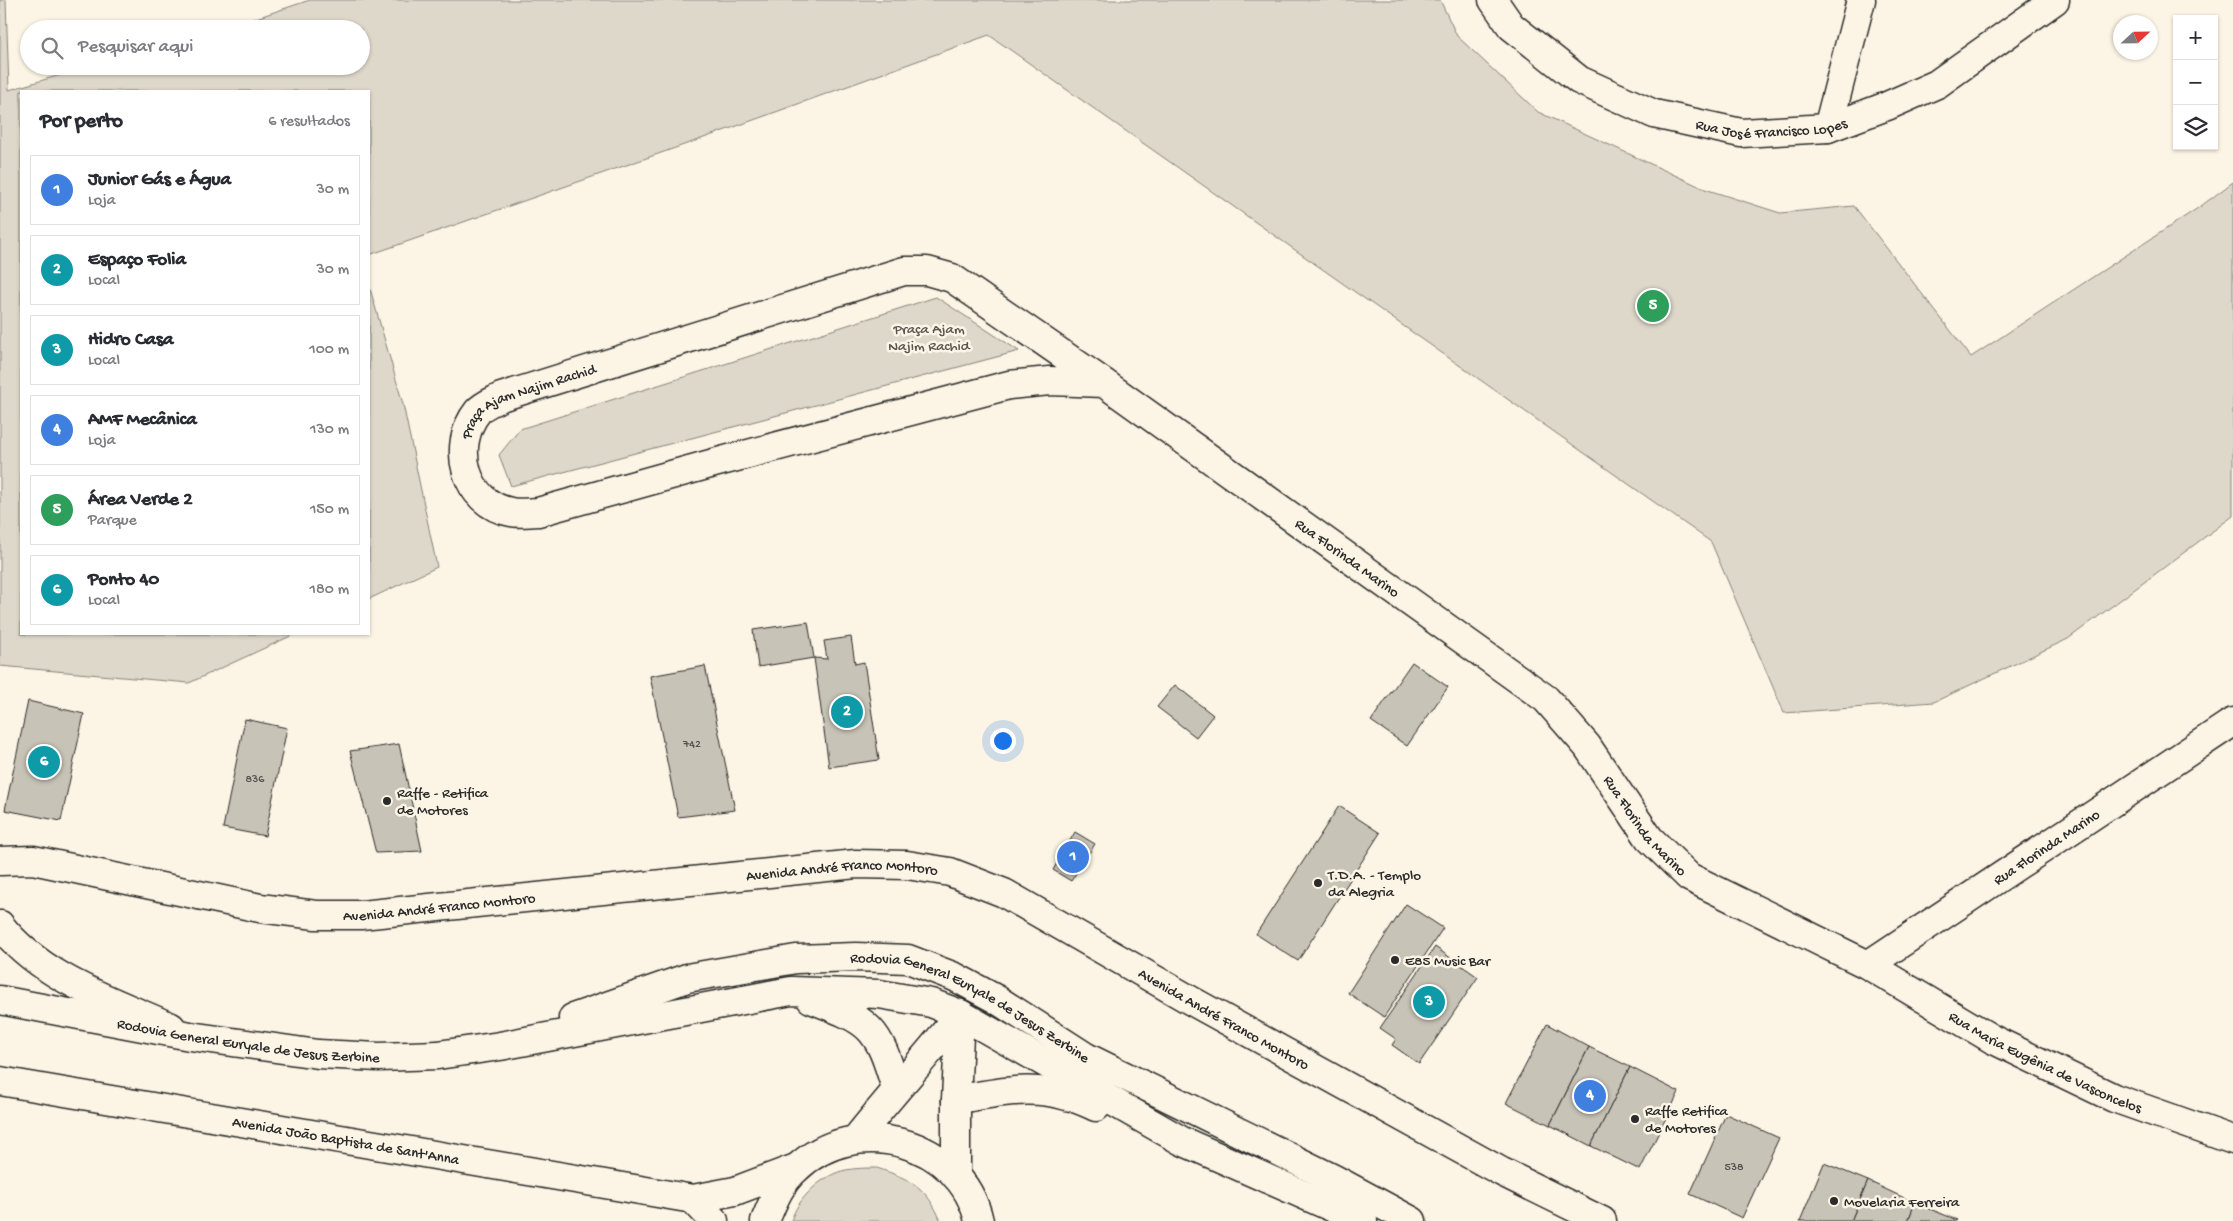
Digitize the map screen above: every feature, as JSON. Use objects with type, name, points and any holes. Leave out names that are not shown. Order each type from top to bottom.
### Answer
[{"type":"street","name":"Rua José Francisco Lopes","points":[[1493,0],[1511,26],[1579,80],[1654,114],[1741,133],[1828,128],[1887,106],[1937,84],[2055,0]]},
{"type":"street","points":[[1828,128],[1861,0]]},
{"type":"street","name":"Praça Ajam Najim Rachid","points":[[904,271],[927,271],[952,278],[1104,383],[1050,381],[1009,386],[714,463],[538,512],[511,512],[487,502],[471,484],[464,467],[466,437],[478,410],[501,397],[904,271]]},
{"type":"street","name":"Rua Florinda Marino","points":[[1104,383],[1546,699],[1587,746],[1649,838],[1689,877],[1868,965],[2232,724]]},
{"type":"street","name":"Avenida André Franco Montoro","points":[[0,861],[33,860],[260,908],[316,915],[361,915],[856,864],[907,865],[950,872],[1004,893],[1190,1000],[1502,1172],[1602,1221]]},
{"type":"street","points":[[0,925],[31,958],[60,977],[190,1036]]},
{"type":"street","name":"Rodovia General Euryale de Jesus Zerbine","points":[[500,1046],[687,978],[796,959],[856,957],[908,960],[955,978],[996,999],[1086,1057],[1334,1179],[1412,1221]]},
{"type":"street","points":[[908,960],[960,1014],[1033,1042],[1086,1057]]},
{"type":"street","name":"Rua Maria Eugênia de Vasconcelos","points":[[1868,965],[1992,1039],[2114,1098],[2233,1140]]},
{"type":"street","points":[[791,991],[852,1014],[867,1025],[880,1042],[896,1088]]},
{"type":"street","name":"Rodovia General Euryale de Jesus Zerbine","points":[[0,1000],[190,1036],[318,1054],[379,1057],[438,1055],[500,1046],[675,1011],[791,991],[879,994],[931,1003],[960,1014],[1182,1141],[1363,1221]]},
{"type":"street","points":[[856,1139],[896,1088],[933,1048],[960,1014]]},
{"type":"street","points":[[956,1176],[956,1100],[960,1014]]},
{"type":"street","name":"Avenida João Baptista de Sant'Anna","points":[[0,1082],[693,1199],[735,1191],[796,1168]]},
{"type":"street","points":[[956,1100],[1004,1091],[1041,1091],[1067,1095],[1182,1141]]},
{"type":"street","points":[[765,1221],[776,1194],[796,1168],[824,1149],[856,1139],[893,1140],[928,1152],[956,1176],[983,1217]]},
{"type":"street","points":[[693,1199],[714,1221]]},
{"type":"green space","points":[[0,0],[6,0],[9,90],[60,75],[370,75],[370,20],[250,20],[310,0],[1440,0],[1457,36],[1538,112],[1705,189],[1780,213],[1854,206],[1971,357],[2201,206],[2233,182],[2233,516],[2068,639],[1934,702],[1784,713],[1711,542],[989,35],[701,139],[370,255],[370,90],[20,90],[20,635],[293,635],[189,683],[0,666]]},
{"type":"green space","points":[[370,288],[403,404],[437,567],[370,599]]},
{"type":"green space","name":"Praça Ajam Najim Rachid","points":[[936,297],[1019,351],[511,486],[499,455],[520,429]]},
{"type":"green space","points":[[858,1168],[877,1168],[900,1176],[916,1186],[930,1200],[941,1221],[791,1221],[799,1204],[820,1182],[837,1172]]},
{"type":"building","points":[[808,622],[814,658],[758,667],[753,630]]},
{"type":"building","points":[[851,637],[855,664],[864,662],[879,760],[829,767],[814,658],[827,659],[824,641]]},
{"type":"building","points":[[1412,662],[1448,687],[1407,746],[1371,721]]},
{"type":"building","points":[[705,666],[735,810],[678,817],[650,676]]},
{"type":"building","points":[[1175,685],[1213,715],[1196,737],[1157,707]]},
{"type":"building","points":[[28,701],[84,714],[61,821],[5,810]]},
{"type":"building","points":[[245,719],[287,728],[265,836],[223,828]]},
{"type":"building","name":"Raffe - Retifica de Motores","points":[[399,744],[422,851],[376,853],[350,751]]},
{"type":"building","name":"T.D.A. - Templo da Alegria","points":[[1339,806],[1380,833],[1298,961],[1256,934]]},
{"type":"building","points":[[1075,832],[1095,844],[1071,881],[1053,870]]},
{"type":"building","name":"E85 Music Bar","points":[[1406,904],[1443,928],[1384,1017],[1348,993]]},
{"type":"building","points":[[1435,947],[1478,977],[1419,1064],[1392,1045],[1396,1039],[1380,1028]]},
{"type":"building","points":[[1547,1024],[1589,1047],[1550,1125],[1506,1103]]},
{"type":"building","points":[[1589,1047],[1630,1067],[1591,1146],[1550,1125]]},
{"type":"building","name":"Raffe Retifica de Motores","points":[[1630,1067],[1679,1092],[1640,1170],[1591,1146]]},
{"type":"building","points":[[1726,1114],[1779,1138],[1742,1218],[1690,1194]]},
{"type":"building","name":"Movelaria Ferreira","points":[[1824,1163],[1868,1181],[1851,1221],[1800,1221]]},
{"type":"building","points":[[1868,1181],[1915,1203],[1908,1221],[1851,1221]]},
{"type":"building","points":[[1915,1203],[1957,1220],[1908,1221]]},
{"type":"place","name":"Área Verde 2","points":[[1653,306]]},
{"type":"place","name":"Espaço Folia","points":[[847,712]]},
{"type":"place","name":"Ponto 40","points":[[44,762]]},
{"type":"place","name":"Raffe - Retifica de Motores","points":[[387,801]]},
{"type":"place","name":"Junior Gás e Água","points":[[1073,857]]},
{"type":"place","name":"T.D.A. - Templo da Alegria","points":[[1318,883]]},
{"type":"place","name":"E85 Music Bar","points":[[1395,960]]},
{"type":"place","name":"Hidro Casa","points":[[1429,1002]]},
{"type":"place","name":"AMF Mecânica","points":[[1590,1096]]},
{"type":"place","name":"Raffe Retifica de Motores","points":[[1635,1119]]},
{"type":"place","name":"Movelaria Ferreira","points":[[1834,1201]]}]
